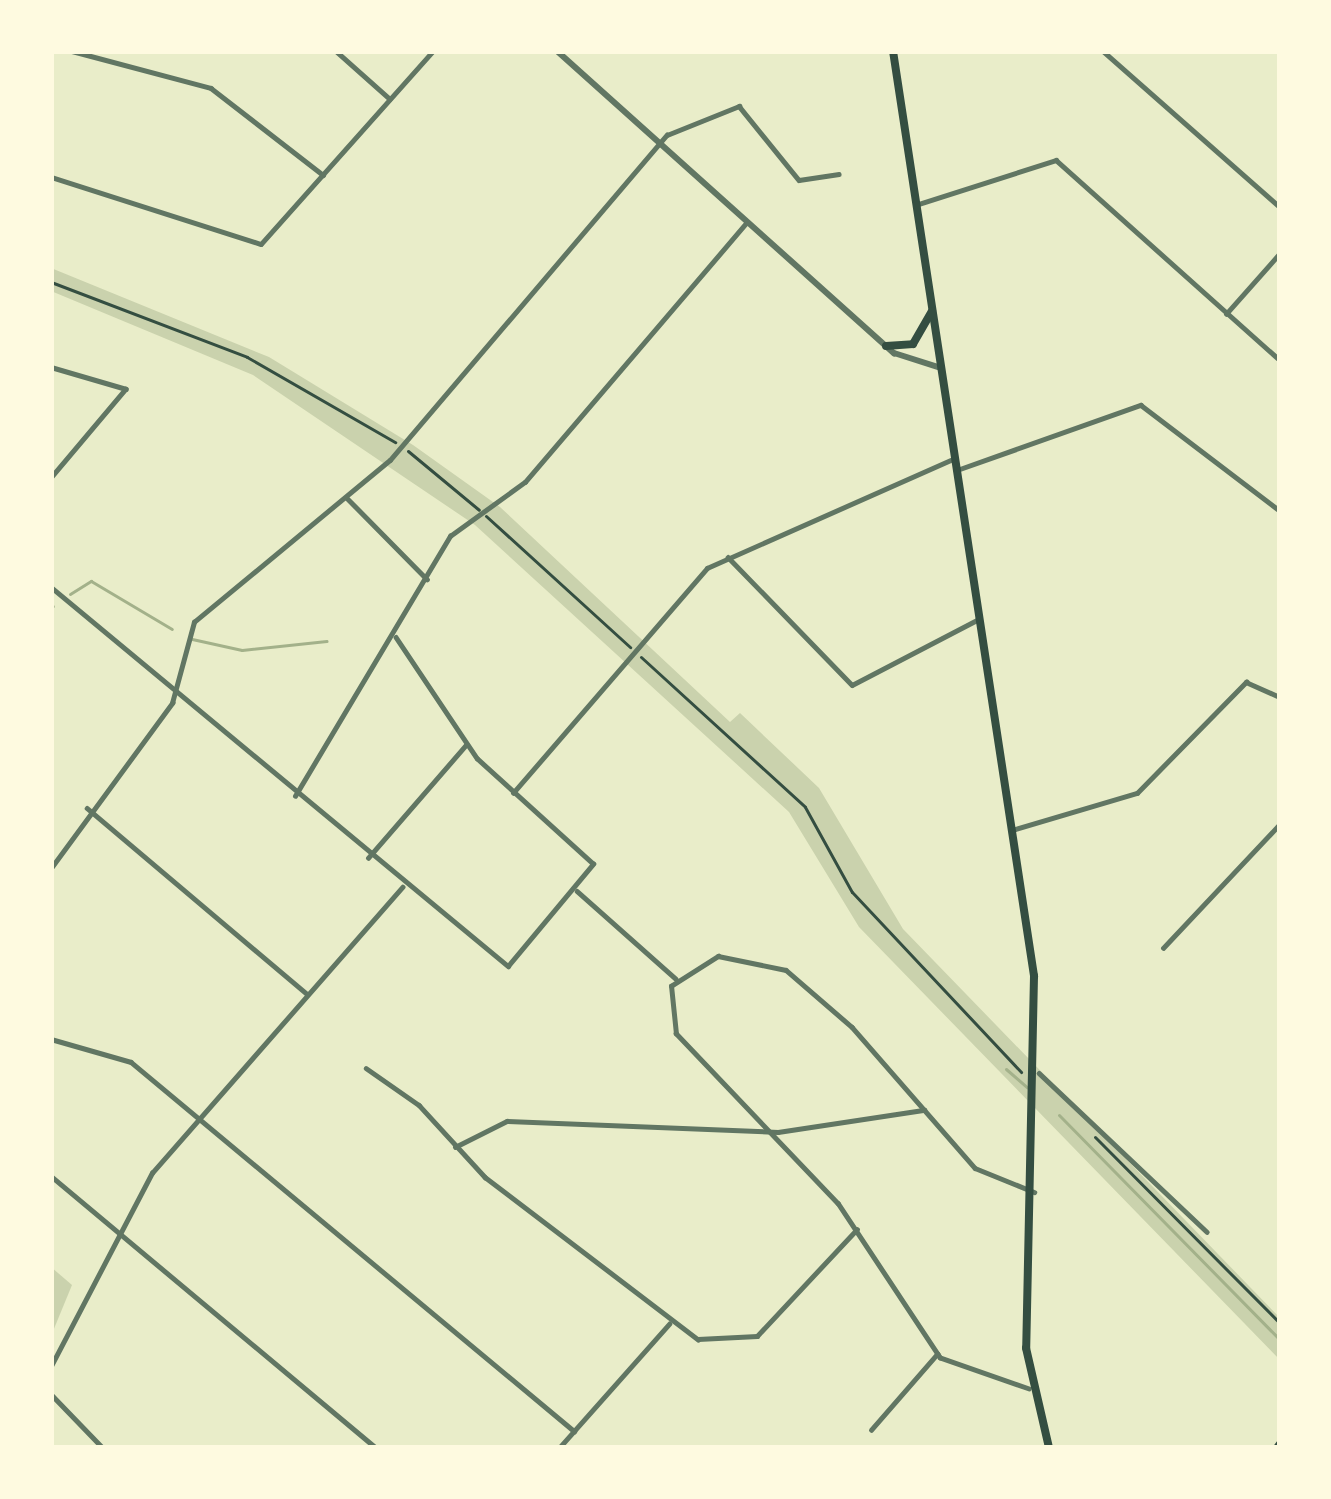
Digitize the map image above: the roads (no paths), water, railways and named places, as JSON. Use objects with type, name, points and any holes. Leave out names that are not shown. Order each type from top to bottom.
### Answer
[{"type":"main road","points":[[893,51],[1012,830],[1040,1073],[1029,1389],[1049,1448]]},
{"type":"main road","points":[[886,346],[913,344],[932,309]]},
{"type":"street","points":[[73,51],[203,84],[323,175]]},
{"type":"street","points":[[336,51],[389,99]]},
{"type":"street","points":[[51,177],[261,244],[433,51]]},
{"type":"street","points":[[557,51],[886,346],[941,368]]},
{"type":"street","points":[[1103,51],[1280,207]]},
{"type":"street","points":[[51,868],[86,807],[176,696],[194,622],[403,446],[659,143],[740,106],[799,180],[839,174]]},
{"type":"street","points":[[916,205],[1056,160],[1280,361]]},
{"type":"street","points":[[295,796],[344,700],[396,638],[450,536],[525,482],[746,222]]},
{"type":"street","points":[[1226,314],[1280,253]]},
{"type":"street","points":[[51,367],[126,389],[51,478]]},
{"type":"street","points":[[957,470],[1145,406],[1280,511]]},
{"type":"street","points":[[513,793],[635,652],[728,557],[955,458]]},
{"type":"street","points":[[346,497],[427,579]]},
{"type":"street","points":[[728,557],[852,685],[980,619]]},
{"type":"street","points":[[52,589],[402,887],[505,966],[577,891],[592,861],[466,745],[396,638]]},
{"type":"street","points":[[1012,830],[1138,793],[1246,682],[1280,697]]},
{"type":"street","points":[[368,858],[466,745]]},
{"type":"street","points":[[86,807],[307,994]]},
{"type":"street","points":[[1163,948],[1280,824]]},
{"type":"street","points":[[51,1366],[113,1228],[198,1118],[402,887]]},
{"type":"street","points":[[577,891],[676,979]]},
{"type":"street","points":[[676,979],[724,956],[780,966],[984,1175],[1034,1192]]},
{"type":"street","points":[[676,979],[673,1030],[857,1229],[937,1354],[1029,1389]]},
{"type":"street","points":[[51,1040],[120,1055],[574,1431]]},
{"type":"street","points":[[366,1068],[669,1324],[713,1343],[752,1339],[857,1229]]},
{"type":"street","points":[[1040,1073],[1207,1232]]},
{"type":"street","points":[[454,1147],[507,1121],[764,1132],[924,1110]]},
{"type":"street","points":[[51,1176],[376,1448]]},
{"type":"street","points":[[559,1448],[669,1324]]},
{"type":"street","points":[[871,1430],[937,1354]]},
{"type":"street","points":[[51,1394],[103,1448]]},
{"type":"waterway","points":[[70,594],[91,581],[172,629]]},
{"type":"waterway","points":[[192,639],[242,650],[327,641]]},
{"type":"waterway","points":[[1006,1069],[1027,1087]]},
{"type":"waterway","points":[[1059,1115],[1280,1340]]}]
